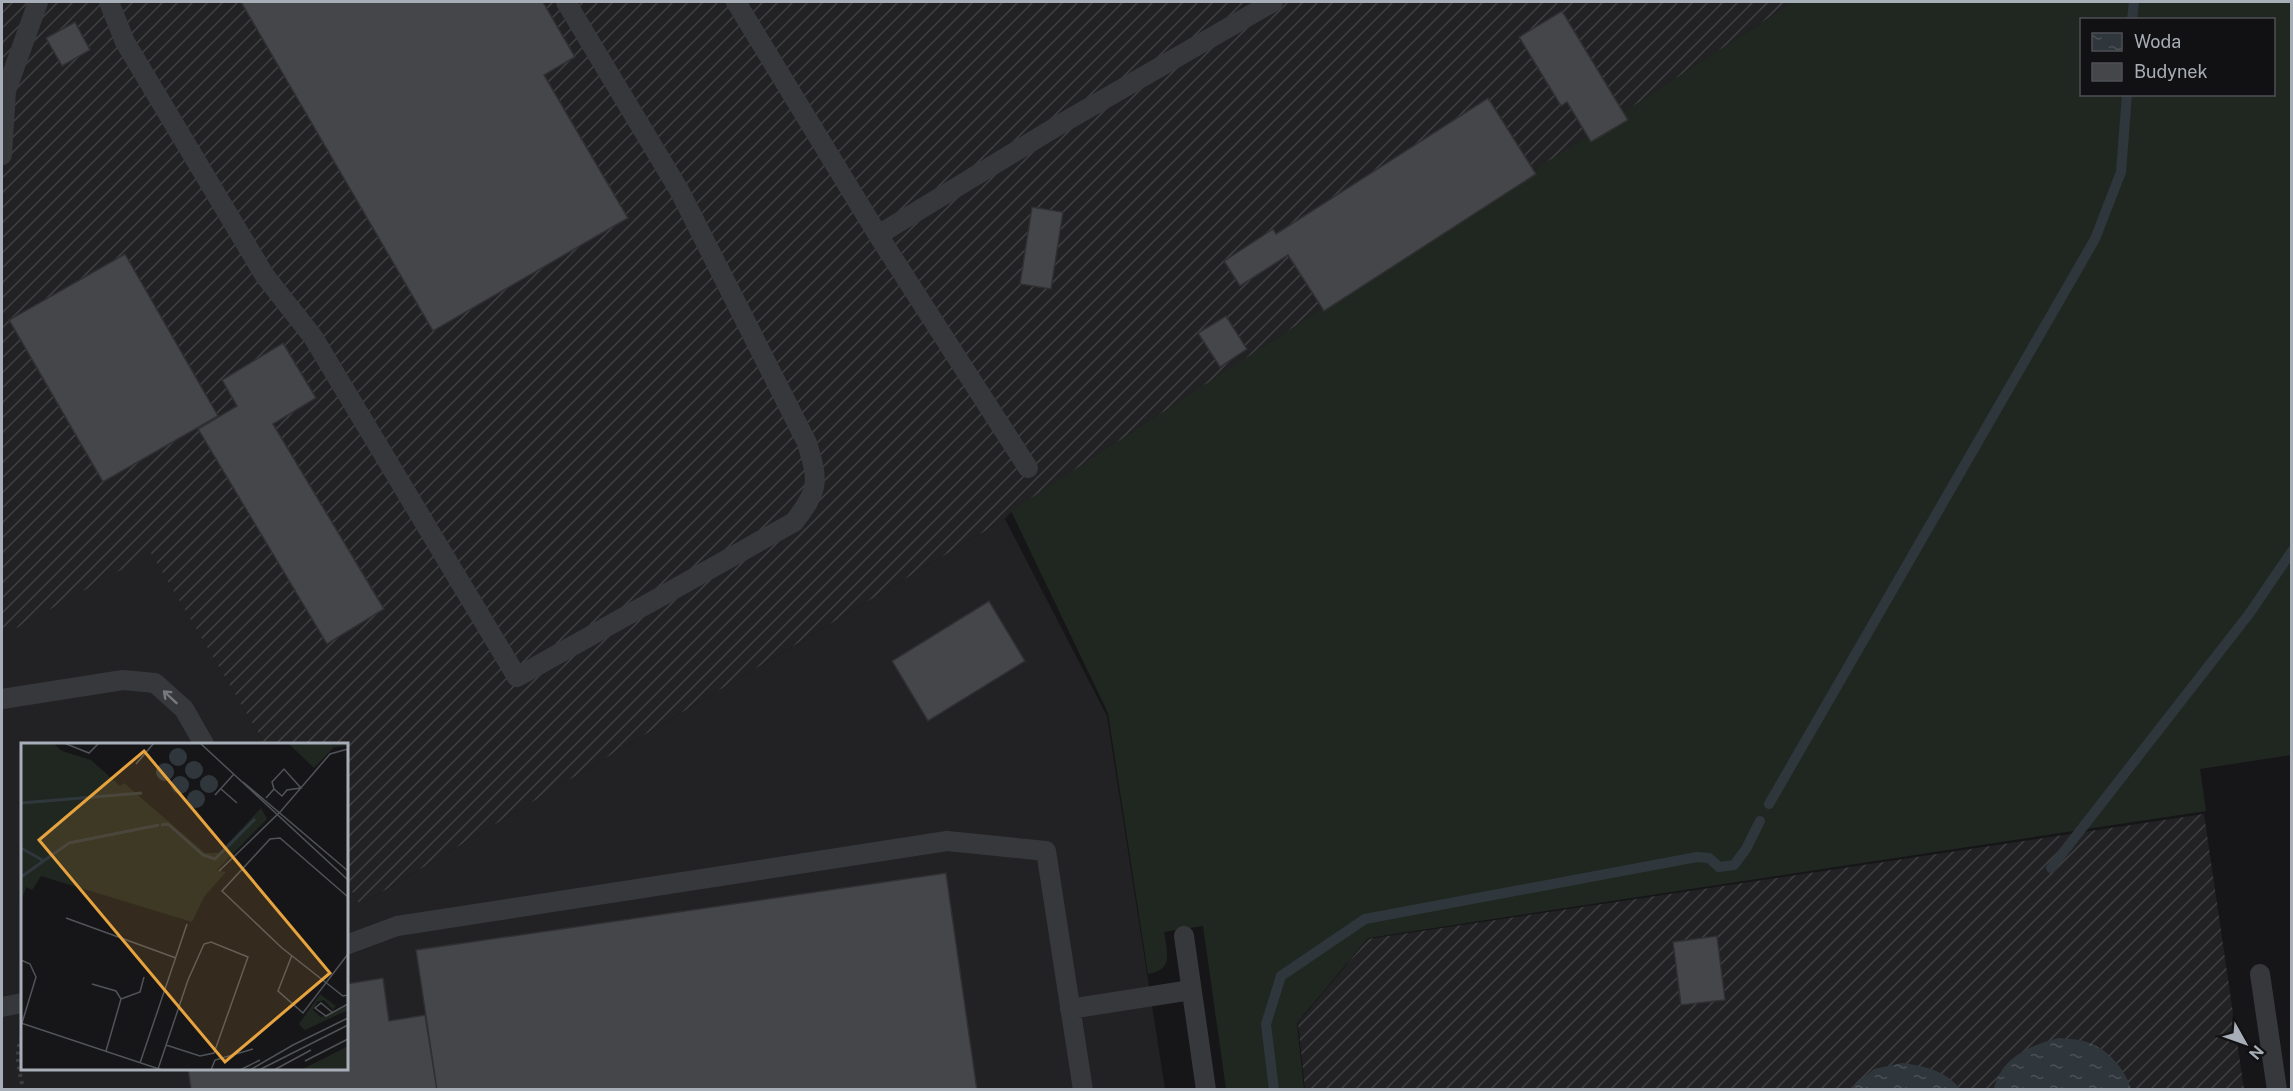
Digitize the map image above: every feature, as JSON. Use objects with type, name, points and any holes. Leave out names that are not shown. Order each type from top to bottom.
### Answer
[{"type":"lane","points":[[2,154],[4,91],[38,2]]},
{"type":"lane","points":[[109,2],[125,42],[259,266],[313,337],[517,677],[794,522],[811,500],[816,472],[807,443],[679,190],[566,2]]},
{"type":"lane","points":[[736,2],[878,235],[1028,468]]},
{"type":"lane","points":[[878,235],[1059,125],[1272,2]]},
{"type":"lane","points":[[2,699],[123,681],[155,683],[184,709],[203,743]]},
{"type":"lane","points":[[348,944],[398,926],[947,841],[1046,851],[1083,1089]]},
{"type":"lane","points":[[1184,936],[1206,1089]]},
{"type":"lane","points":[[2260,974],[2277,1089]]},
{"type":"lane","points":[[1070,1009],[1191,990]]},
{"type":"lane","points":[[2,1007],[21,1003]]},
{"type":"path","points":[[21,1039],[17,1055],[23,1089]]},
{"type":"shaded area","points":[[2,2],[1793,2],[1012,511],[1005,519],[360,905],[348,885],[348,743],[264,743],[151,553],[2,636]]},
{"type":"shaded area","points":[[1793,2],[2291,2],[2291,755],[2200,769],[2206,811],[1368,938],[1297,1023],[1304,1089],[1226,1089],[1203,926],[1164,932],[1167,959],[1162,968],[1148,974],[1108,713],[1011,511]]},
{"type":"shaded area","points":[[1005,519],[1107,716],[1165,1089],[2,1089],[2,636],[151,552],[264,743],[21,743],[21,1070],[348,1070],[348,885],[360,905]]},
{"type":"shaded area","points":[[2204,814],[2244,1089],[1305,1089],[1298,1023],[1368,939]]},
{"type":"water","points":[[2059,1038],[2084,1041],[2102,1049],[2120,1067],[2131,1089],[1994,1089],[2003,1069],[2010,1061],[2038,1044]]},
{"type":"water","points":[[1902,1063],[1941,1073],[1960,1089],[1850,1089],[1874,1069]]},
{"type":"building","points":[[241,2],[543,2],[575,57],[544,75],[628,218],[433,331]]},
{"type":"building","points":[[1562,11],[1628,120],[1591,142],[1567,102],[1561,106],[1519,37]]},
{"type":"building","points":[[75,22],[90,50],[62,66],[46,38]]},
{"type":"building","points":[[1488,98],[1536,174],[1324,311],[1288,255],[1240,286],[1224,261],[1273,229],[1276,234]]},
{"type":"building","points":[[1032,207],[1063,212],[1051,289],[1020,284]]},
{"type":"building","points":[[125,254],[218,416],[103,482],[9,320]]},
{"type":"building","points":[[1226,316],[1247,349],[1220,367],[1198,333]]},
{"type":"building","points":[[283,343],[316,398],[273,424],[384,609],[327,644],[198,429],[237,406],[222,380]]},
{"type":"building","points":[[989,601],[1025,661],[928,721],[892,661]]},
{"type":"building","points":[[946,873],[977,1090],[437,1090],[416,950]]},
{"type":"building","points":[[1717,936],[1725,1000],[1681,1005],[1673,942]]},
{"type":"building","points":[[383,978],[389,1021],[425,1015],[437,1090],[191,1090],[188,1070],[348,1070],[348,984]]},
{"type":"waterway","points":[[2132,18],[2134,2]]},
{"type":"waterway","points":[[1769,804],[2095,239],[2121,172],[2127,96]]},
{"type":"waterway","points":[[2051,868],[2249,614],[2292,551]]},
{"type":"waterway","points":[[1274,1090],[1266,1024],[1281,976],[1365,919],[1697,857],[1709,858],[1719,867],[1734,865],[1746,849],[1760,821]]}]
